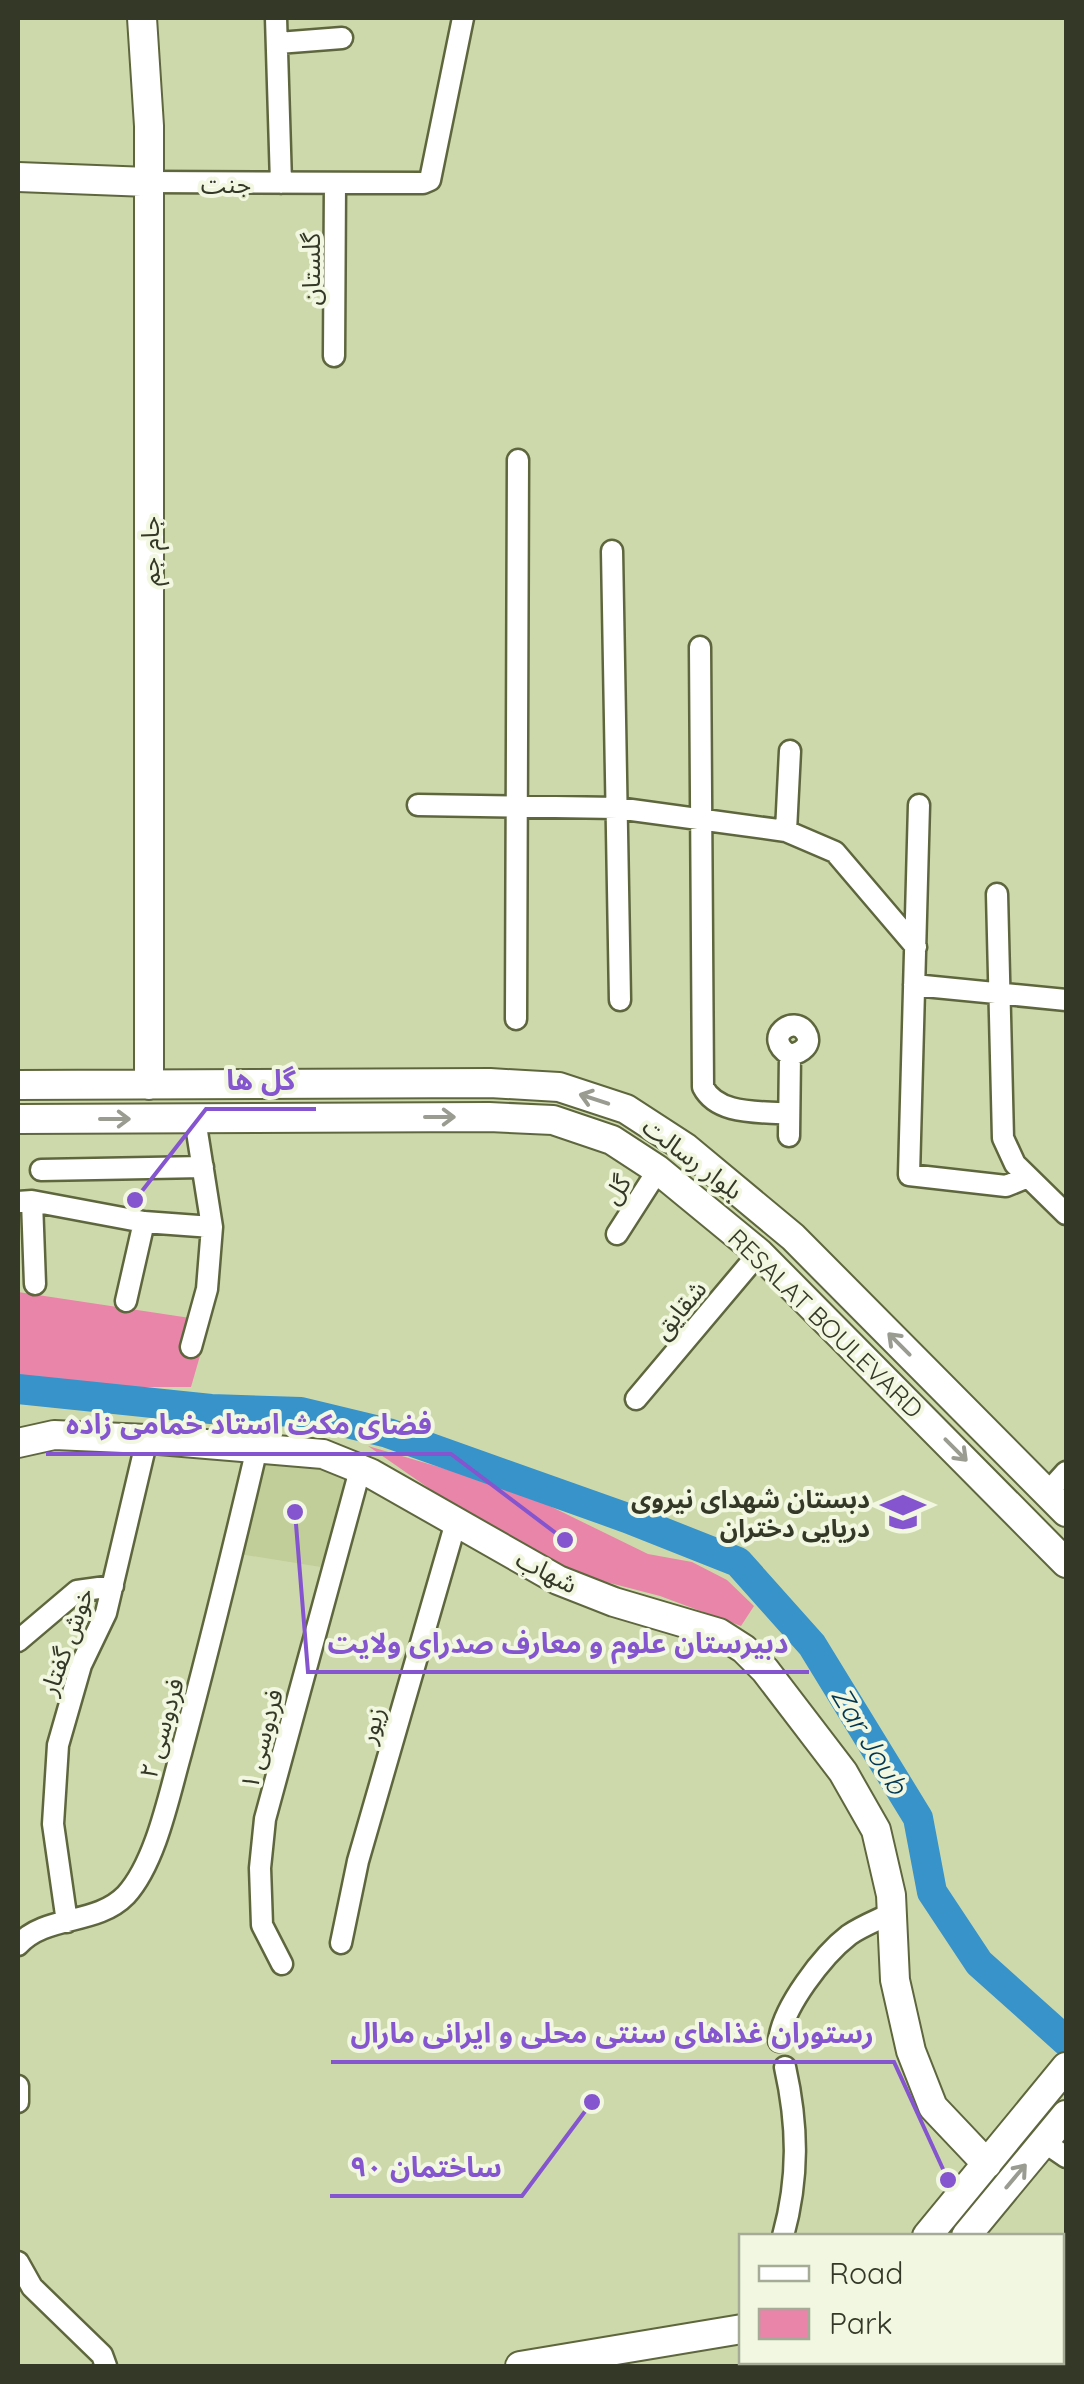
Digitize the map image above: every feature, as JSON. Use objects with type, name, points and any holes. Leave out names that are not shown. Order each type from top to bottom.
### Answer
[{"type":"street","name":"جام جم","points":[[142,18],[149,126],[148,1085]]},
{"type":"street","points":[[276,18],[281,183]]},
{"type":"street","name":"جنت","points":[[18,176],[148,182],[423,183],[433,178],[463,18]]},
{"type":"street","points":[[278,43],[342,38]]},
{"type":"street","name":"گلستان","points":[[334,356],[335,183]]},
{"type":"street","points":[[516,1019],[518,460]]},
{"type":"street","points":[[612,551],[620,1000]]},
{"type":"street","points":[[700,647],[703,1087],[714,1102],[724,1107],[790,1114]]},
{"type":"street","points":[[786,831],[790,751]]},
{"type":"street","points":[[418,805],[616,808],[786,831],[835,852],[916,947]]},
{"type":"street","points":[[919,805],[909,1174],[1006,1186],[1028,1178]]},
{"type":"street","points":[[997,894],[1003,1138],[1010,1156],[1028,1178],[1066,1214]]},
{"type":"street","points":[[914,985],[1066,1000]]},
{"type":"street","points":[[790,1055],[790,1136]]},
{"type":"street","name":"بلوار رسالت","points":[[18,1085],[490,1083],[559,1088],[626,1109],[686,1148],[793,1238],[1057,1503]]},
{"type":"street","name":"RESALAT BOULEVARD","points":[[18,1120],[489,1117],[553,1120],[612,1140],[658,1170],[759,1252],[1066,1563]]},
{"type":"street","points":[[192,1347],[207,1289],[212,1227],[195,1118]]},
{"type":"street","points":[[41,1170],[202,1167]]},
{"type":"street","name":"گل","points":[[617,1234],[658,1170]]},
{"type":"street","points":[[35,1284],[25,1202],[144,1222],[212,1227]]},
{"type":"street","points":[[126,1301],[144,1222]]},
{"type":"street","name":"شقایق","points":[[636,1398],[759,1252]]},
{"type":"street","name":"شهاب","points":[[18,1443],[54,1434],[323,1454],[360,1470],[558,1580],[718,1634],[744,1650],[765,1670],[843,1772],[870,1818],[892,1894],[895,1980],[911,2051],[932,2107],[986,2164]]},
{"type":"street","name":"خوش گفتار","points":[[67,1922],[53,1824],[58,1745],[81,1666],[106,1613],[146,1439]]},
{"type":"street","name":"فردوسی ۲","points":[[18,1946],[26,1936],[96,1915],[126,1895],[150,1855],[219,1613],[257,1448]]},
{"type":"street","name":"فردوسی ۱","points":[[282,1964],[262,1925],[260,1868],[266,1819],[360,1470]]},
{"type":"street","points":[[1057,1503],[1066,1472]]},
{"type":"street","name":"زیور","points":[[340,1943],[358,1861],[456,1522]]},
{"type":"street","points":[[18,1641],[77,1591],[112,1586]]},
{"type":"street","points":[[779,2040],[782,2022],[820,1966],[848,1936],[892,1913]]},
{"type":"street","points":[[783,2234],[797,2151],[794,2108],[784,2067]]},
{"type":"street","points":[[929,2234],[1060,2075]]},
{"type":"street","points":[[18,2086],[18,2102]]},
{"type":"street","points":[[968,2234],[1055,2150],[1066,2115]]},
{"type":"street","points":[[18,2262],[32,2287],[102,2355],[106,2366]]},
{"type":"street","points":[[520,2366],[739,2330]]},
{"type":"shaded area","points":[[259,1463],[355,1472],[333,1569],[233,1553]]},
{"type":"green space","points":[[18,1292],[210,1321],[191,1387],[18,1387]]},
{"type":"green space","points":[[368,1446],[517,1490],[648,1554],[692,1562],[727,1580],[754,1606],[741,1626],[660,1596],[583,1576],[529,1550],[453,1505]]},
{"type":"waterway","name":"Zar Joub","points":[[18,1389],[211,1409],[301,1412],[388,1433],[738,1562],[812,1645],[918,1818],[932,1892],[979,1963],[1066,2041]]},
{"type":"place","name":"گل ها","points":[[135,1200]]},
{"type":"place","name":"دبیرستان علوم و معارف صدرای ولایت","points":[[295,1512]]},
{"type":"place","name":"دبستان شهدای نیروی دریایی دختران","points":[[903,1512]]},
{"type":"place","name":"فضای مکث استاد خمامی زاده","points":[[565,1540]]},
{"type":"place","name":"ساختمان ۹۰","points":[[592,2102]]},
{"type":"place","name":"رستوران غذاهای سنتی محلی و ایرانی مارال","points":[[948,2180]]}]
